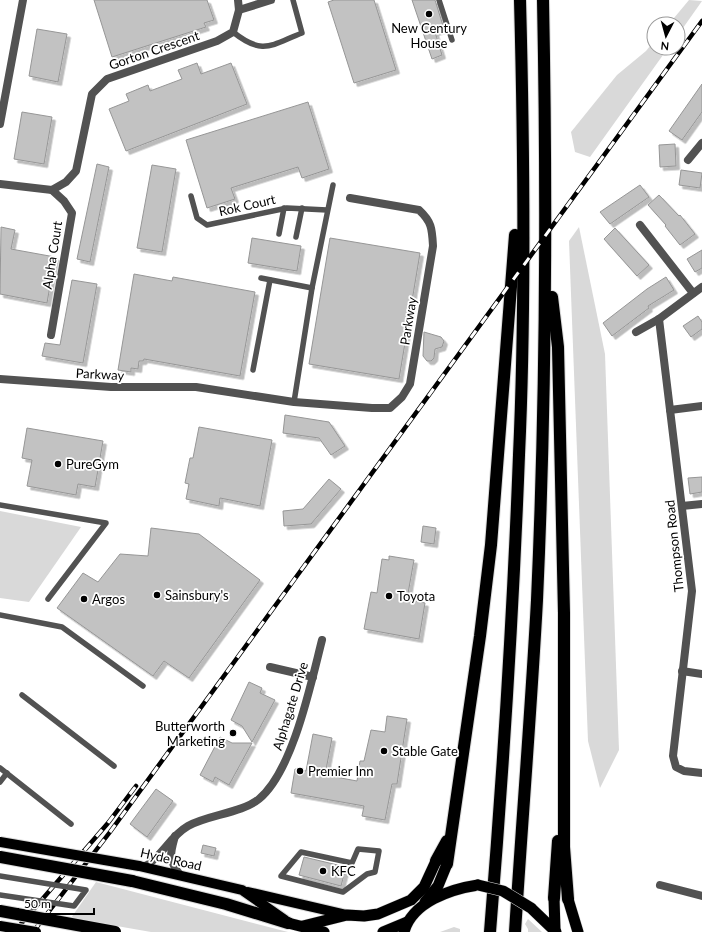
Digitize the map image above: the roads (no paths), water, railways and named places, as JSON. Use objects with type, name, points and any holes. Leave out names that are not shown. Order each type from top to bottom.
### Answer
[{"type":"highway","points":[[490,932],[502,776],[519,453],[523,132],[520,0]]},
{"type":"highway","points":[[515,932],[537,600],[544,375],[546,252],[543,0]]},
{"type":"highway","points":[[383,932],[405,927],[438,886],[441,862],[450,835],[480,636],[491,545],[523,132]]},
{"type":"highway","points":[[546,252],[558,347],[564,613],[564,847],[568,899],[578,932]]},
{"type":"highway","points":[[556,931],[554,898],[563,780]]},
{"type":"highway","points":[[0,857],[132,881],[226,904],[288,923]]},
{"type":"highway","points":[[303,926],[347,915],[364,916],[378,914],[411,900],[424,887],[441,862]]},
{"type":"highway","points":[[421,907],[459,888],[478,885],[503,891],[531,908],[556,931]]},
{"type":"highway","points":[[0,911],[115,932]]},
{"type":"highway","name":"Hyde Road","points":[[288,923],[324,932]]},
{"type":"main road","name":"Hyde Road","points":[[0,842],[141,866],[242,890],[288,923]]},
{"type":"main road","points":[[242,890],[347,915]]},
{"type":"main road","points":[[0,926],[36,932]]},
{"type":"street","points":[[0,124],[23,0]]},
{"type":"street","points":[[233,32],[239,10],[238,0]]},
{"type":"street","points":[[239,10],[271,0]]},
{"type":"street","name":"Gorton Crescent","points":[[52,190],[66,182],[76,171],[92,94],[107,79],[217,41],[233,32]]},
{"type":"street","points":[[688,160],[702,143]]},
{"type":"street","points":[[0,184],[52,190]]},
{"type":"street","name":"Alpha Court","points":[[51,335],[72,213],[64,201],[52,190]]},
{"type":"street","name":"Parkway","points":[[0,379],[111,387],[196,387],[294,402],[390,408],[402,397],[410,384],[432,246],[432,229],[426,216],[419,210],[350,198]]},
{"type":"street","points":[[640,225],[693,293]]},
{"type":"street","points":[[636,332],[659,319],[702,287]]},
{"type":"street","name":"Thompson Road","points":[[659,319],[692,591],[673,756],[676,767],[684,771],[702,773]]},
{"type":"street","points":[[670,410],[702,406]]},
{"type":"street","points":[[682,506],[702,504]]},
{"type":"street","name":"Alphagate Drive","points":[[141,866],[154,862],[166,845],[188,826],[249,805],[259,799],[270,786],[286,760],[313,677],[322,640]]},
{"type":"street","points":[[270,666],[313,677]]},
{"type":"street","points":[[682,671],[702,674]]},
{"type":"street","points":[[175,836],[170,854],[172,865],[180,875]]},
{"type":"street","points":[[660,885],[702,896]]},
{"type":"lane","points":[[233,32],[255,46],[266,47],[302,33],[293,0]]},
{"type":"lane","points":[[439,0],[452,40]]},
{"type":"lane","points":[[294,402],[312,288],[333,185]]},
{"type":"lane","name":"Rok Court","points":[[191,196],[197,218],[207,225],[284,208],[327,210]]},
{"type":"lane","points":[[279,234],[284,208]]},
{"type":"lane","points":[[296,237],[302,208]]},
{"type":"lane","points":[[261,278],[312,288]]},
{"type":"lane","points":[[253,370],[270,280]]},
{"type":"lane","points":[[0,504],[106,523],[48,599]]},
{"type":"lane","points":[[0,615],[62,627],[142,686]]},
{"type":"lane","points":[[22,695],[114,766]]},
{"type":"lane","points":[[0,768],[51,810],[71,824]]},
{"type":"lane","points":[[0,782],[7,773]]},
{"type":"lane","points":[[358,850],[379,851],[375,872],[367,874],[343,892],[281,876],[301,852],[352,863],[358,850]]},
{"type":"lane","points":[[0,876],[86,890],[74,906],[0,895]]},
{"type":"railway","points":[[33,932],[110,832],[702,21]]},
{"type":"railway","points":[[14,932],[108,823],[136,786]]},
{"type":"place","name":"New Century House","points":[[429,14]]},
{"type":"place","name":"PureGym","points":[[58,464]]},
{"type":"place","name":"Sainsbury's","points":[[157,595]]},
{"type":"place","name":"Toyota","points":[[389,596]]},
{"type":"place","name":"Argos","points":[[84,599]]},
{"type":"place","name":"Butterworth Marketing","points":[[233,733]]},
{"type":"place","name":"Stable Gate","points":[[384,751]]},
{"type":"place","name":"Premier Inn","points":[[300,771]]},
{"type":"place","name":"KFC","points":[[323,871]]}]
